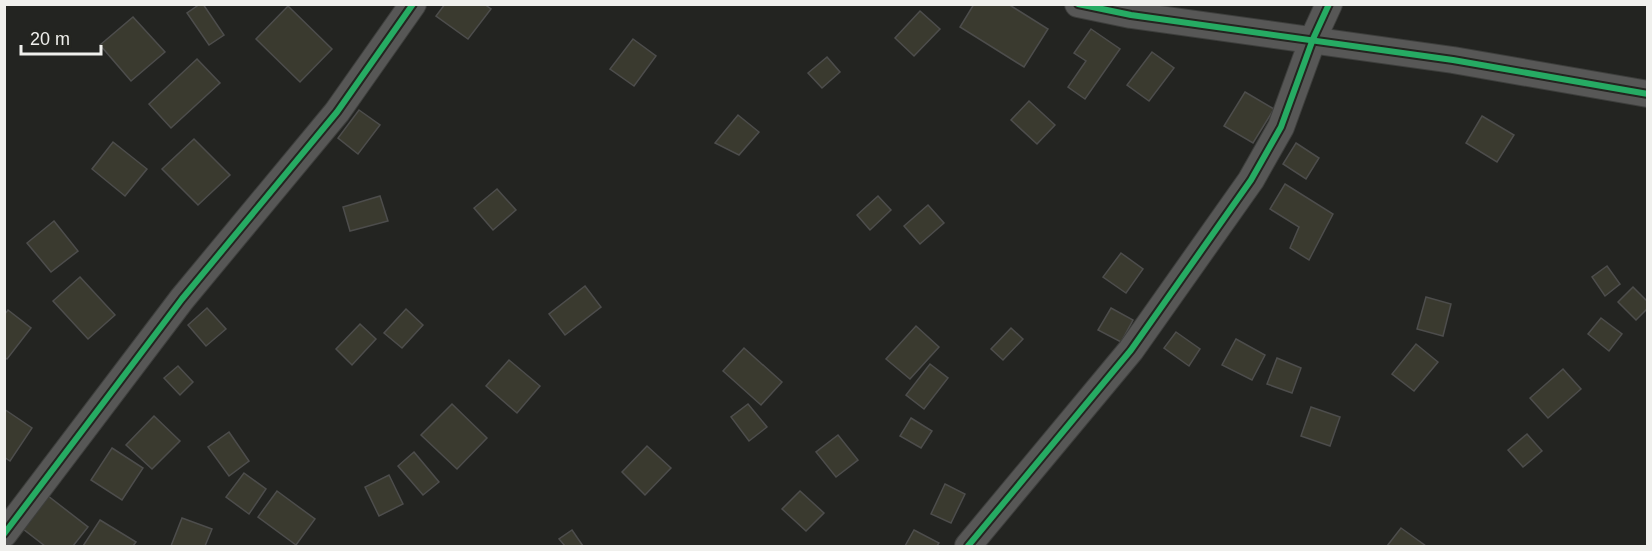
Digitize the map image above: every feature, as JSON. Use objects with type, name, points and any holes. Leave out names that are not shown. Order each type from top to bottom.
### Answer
[{"type":"street","points":[[4,534],[182,299],[337,112],[413,4]]},
{"type":"street","points":[[1078,4],[1131,15],[1454,60],[1647,94]]},
{"type":"street","points":[[968,546],[1131,350],[1251,180],[1281,127],[1313,39],[1329,4]]},
{"type":"building","points":[[203,4],[224,35],[209,45],[187,13]]},
{"type":"building","points":[[445,4],[484,4],[491,9],[468,39],[436,16]]},
{"type":"building","points":[[974,4],[1008,4],[1048,29],[1024,67],[960,27]]},
{"type":"building","points":[[288,6],[332,49],[300,82],[256,39]]},
{"type":"building","points":[[920,11],[940,29],[914,56],[895,38]]},
{"type":"building","points":[[133,17],[165,52],[131,81],[100,45]]},
{"type":"building","points":[[1091,29],[1120,49],[1085,99],[1068,87],[1086,61],[1074,53]]},
{"type":"building","points":[[633,39],[656,56],[634,86],[610,69]]},
{"type":"building","points":[[1152,52],[1174,68],[1149,101],[1127,85]]},
{"type":"building","points":[[827,57],[840,72],[822,88],[808,73]]},
{"type":"building","points":[[197,59],[220,83],[171,128],[149,104]]},
{"type":"building","points":[[1245,92],[1274,109],[1253,143],[1224,126]]},
{"type":"building","points":[[1029,101],[1055,125],[1037,144],[1011,120]]},
{"type":"building","points":[[359,110],[380,125],[358,154],[338,138]]},
{"type":"building","points":[[738,115],[759,132],[739,155],[715,143]]},
{"type":"building","points":[[1482,116],[1514,135],[1497,162],[1466,143]]},
{"type":"building","points":[[194,139],[230,175],[198,205],[162,169]]},
{"type":"building","points":[[113,142],[147,169],[125,196],[92,169]]},
{"type":"building","points":[[1296,143],[1319,158],[1306,179],[1283,164]]},
{"type":"building","points":[[1285,184],[1333,214],[1309,260],[1290,248],[1299,227],[1270,209]]},
{"type":"building","points":[[497,189],[516,210],[493,230],[474,208]]},
{"type":"building","points":[[380,196],[388,221],[350,231],[343,207]]},
{"type":"building","points":[[878,196],[891,210],[870,230],[857,215]]},
{"type":"building","points":[[928,205],[944,223],[920,244],[904,226]]},
{"type":"building","points":[[54,221],[78,251],[51,272],[27,243]]},
{"type":"building","points":[[1121,253],[1143,269],[1126,293],[1103,277]]},
{"type":"building","points":[[1607,266],[1620,284],[1605,296],[1592,277]]},
{"type":"building","points":[[80,277],[115,315],[88,339],[53,301]]},
{"type":"building","points":[[585,286],[601,307],[565,335],[549,314]]},
{"type":"building","points":[[1633,287],[1648,302],[1648,308],[1636,320],[1618,302]]},
{"type":"building","points":[[1426,297],[1451,304],[1443,336],[1417,329]]},
{"type":"building","points":[[207,308],[226,329],[206,346],[188,325]]},
{"type":"building","points":[[1111,308],[1133,320],[1121,342],[1098,330]]},
{"type":"building","points":[[406,309],[423,325],[402,348],[384,333]]},
{"type":"building","points":[[8,310],[31,328],[7,359],[4,357],[4,315]]},
{"type":"building","points":[[1601,318],[1622,334],[1609,351],[1588,334]]},
{"type":"building","points":[[360,324],[376,339],[352,365],[336,349]]},
{"type":"building","points":[[916,326],[939,347],[910,379],[886,359]]},
{"type":"building","points":[[1011,328],[1023,339],[1003,360],[991,349]]},
{"type":"building","points":[[1176,332],[1200,349],[1189,366],[1164,348]]},
{"type":"building","points":[[1236,339],[1265,355],[1252,380],[1222,365]]},
{"type":"building","points":[[1416,344],[1438,362],[1414,391],[1392,374]]},
{"type":"building","points":[[744,348],[782,382],[761,405],[723,371]]},
{"type":"building","points":[[1277,358],[1301,368],[1292,393],[1267,384]]},
{"type":"building","points":[[509,360],[540,386],[517,413],[486,386]]},
{"type":"building","points":[[930,364],[948,378],[924,409],[906,395]]},
{"type":"building","points":[[178,366],[193,382],[180,395],[164,378]]},
{"type":"building","points":[[1563,369],[1581,389],[1548,418],[1530,398]]},
{"type":"building","points":[[452,404],[487,438],[457,469],[421,435]]},
{"type":"building","points":[[748,404],[767,427],[749,441],[731,417]]},
{"type":"building","points":[[1311,407],[1340,417],[1330,446],[1301,436]]},
{"type":"building","points":[[4,409],[32,428],[10,461],[4,457]]},
{"type":"building","points":[[154,416],[180,441],[152,469],[126,445]]},
{"type":"building","points":[[911,418],[932,431],[921,448],[900,436]]},
{"type":"building","points":[[229,432],[249,461],[229,476],[208,447]]},
{"type":"building","points":[[1527,434],[1542,451],[1523,467],[1508,450]]},
{"type":"building","points":[[838,435],[858,460],[836,477],[816,452]]},
{"type":"building","points":[[647,446],[671,468],[645,495],[622,472]]},
{"type":"building","points":[[112,448],[143,468],[122,500],[91,480]]},
{"type":"building","points":[[414,452],[439,482],[423,495],[398,466]]},
{"type":"building","points":[[244,473],[266,489],[249,514],[226,497]]},
{"type":"building","points":[[389,475],[403,504],[379,516],[365,487]]},
{"type":"building","points":[[945,484],[965,494],[951,523],[931,514]]},
{"type":"building","points":[[277,491],[315,519],[296,545],[258,517]]},
{"type":"building","points":[[800,491],[824,513],[806,531],[782,509]]},
{"type":"building","points":[[43,492],[88,527],[73,546],[45,546],[18,525]]},
{"type":"building","points":[[182,518],[212,529],[205,546],[171,546]]},
{"type":"building","points":[[100,520],[136,542],[133,546],[83,546]]},
{"type":"building","points":[[1401,528],[1426,546],[1387,546]]},
{"type":"building","points":[[572,530],[583,546],[565,546],[559,539]]},
{"type":"building","points":[[914,530],[939,543],[937,546],[905,546]]},
{"type":"cycle path","points":[[4,534],[182,299],[337,112],[413,4]]},
{"type":"cycle path","points":[[1078,4],[1131,15],[1453,60],[1648,94]]},
{"type":"cycle path","points":[[968,546],[1131,350],[1251,180],[1281,127],[1313,39],[1329,4]]}]
